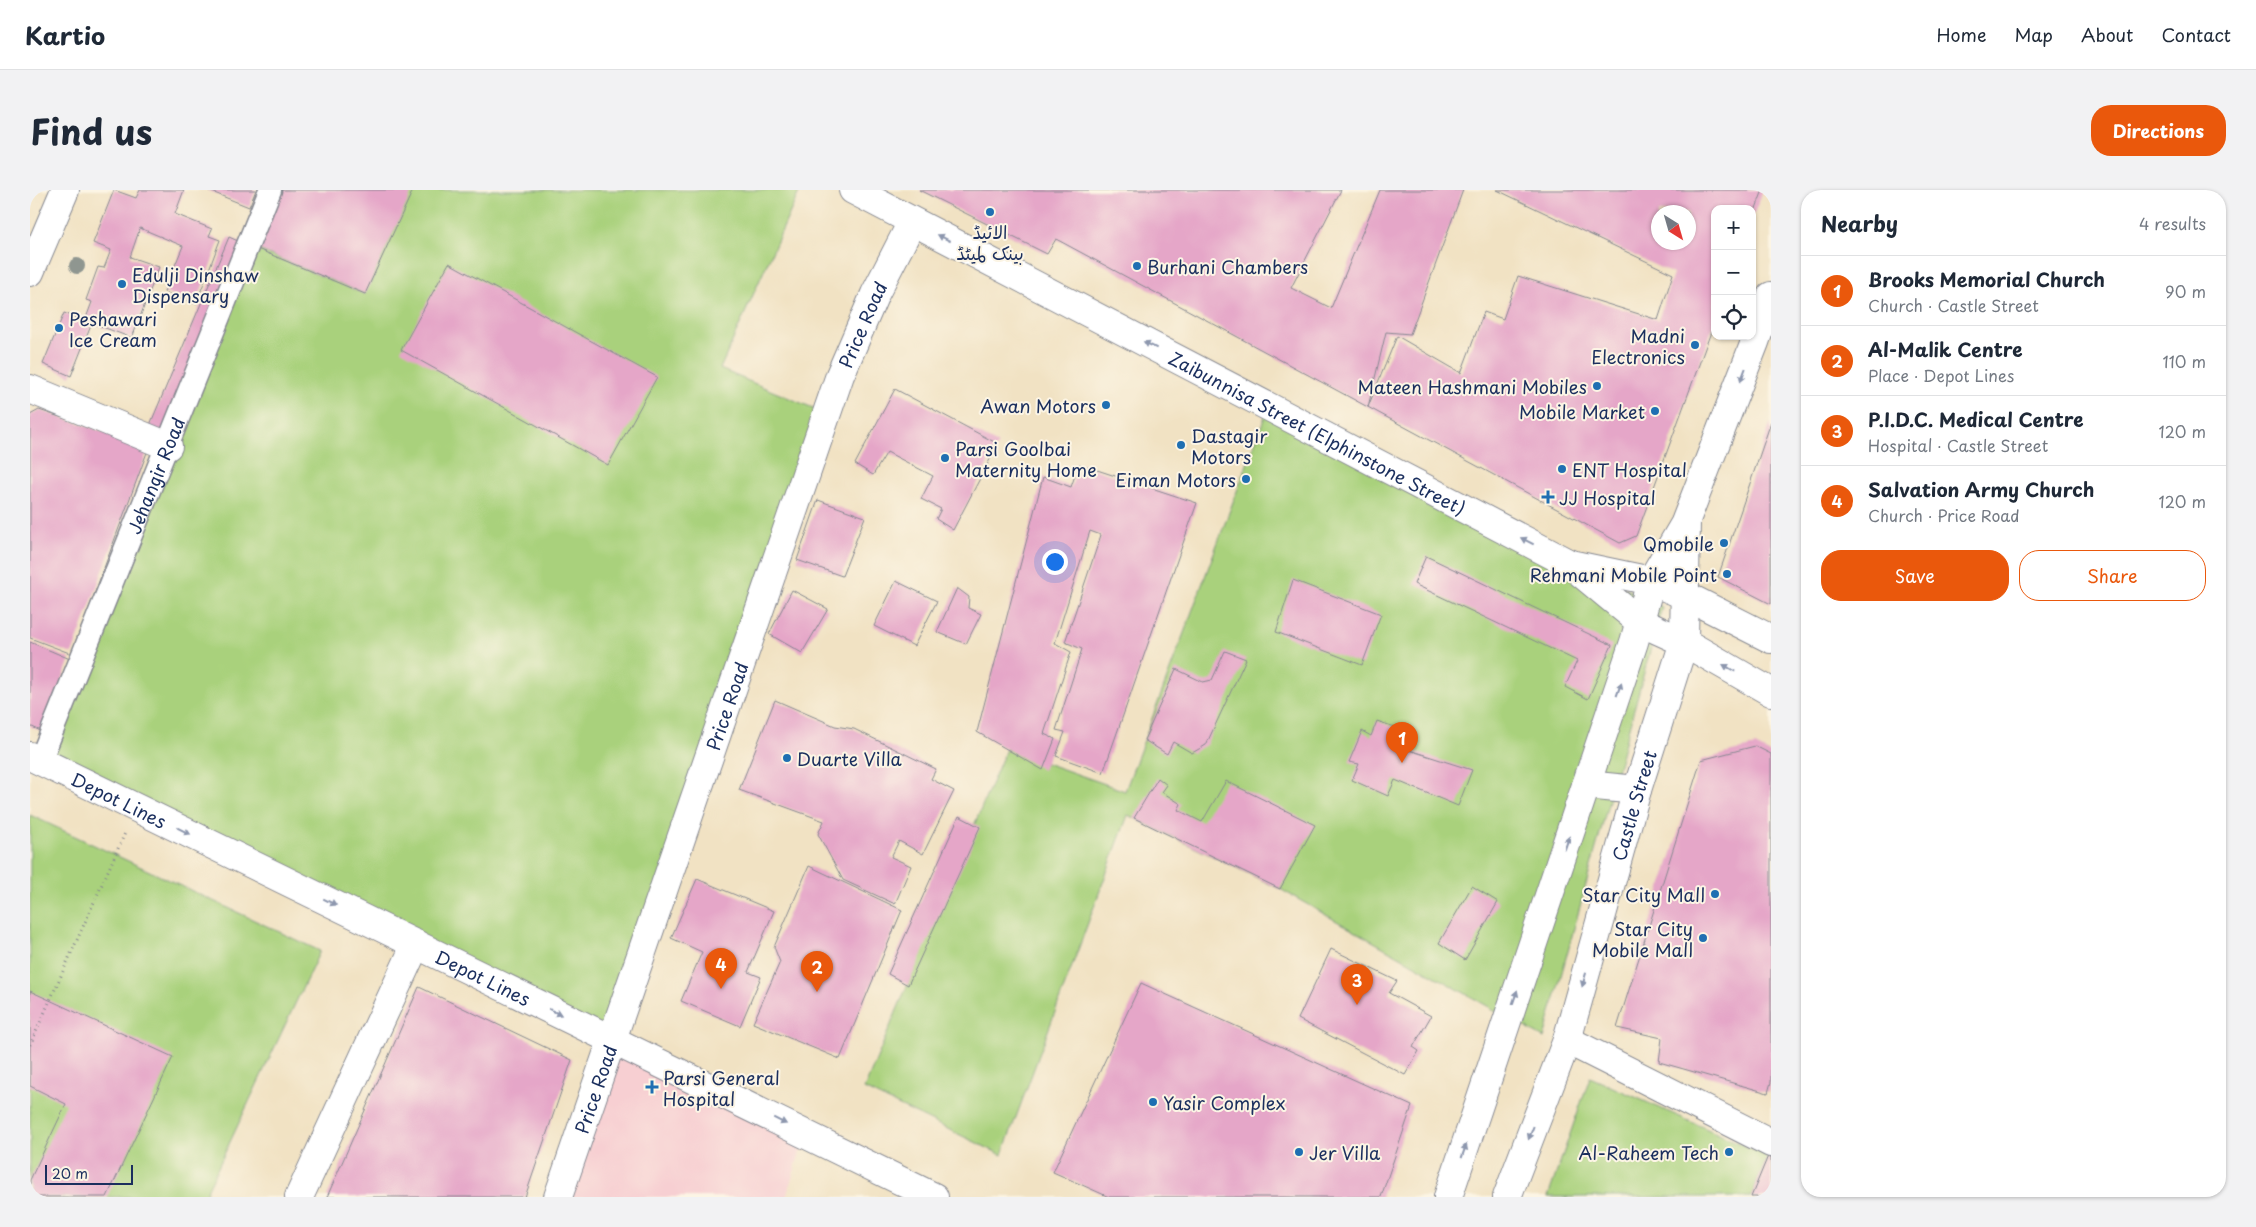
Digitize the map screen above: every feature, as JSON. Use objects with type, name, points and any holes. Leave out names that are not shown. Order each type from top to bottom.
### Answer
[{"type":"street","points":[[30,272],[64,190]]},
{"type":"street","name":"Jehangir Road","points":[[35,758],[168,446],[270,190]]},
{"type":"street","name":"Zaibunnisa Street (Elphinstone Street)","points":[[859,191],[912,222],[1570,564],[1640,622],[1684,642],[1771,692]]},
{"type":"street","name":"Price Road","points":[[558,1197],[840,375],[875,294],[912,222]]},
{"type":"street","name":"Castle Street","points":[[1448,1197],[1640,622],[1651,581],[1686,520],[1763,345],[1771,296]]},
{"type":"street","points":[[30,389],[168,446]]},
{"type":"street","name":"Castle Street","points":[[1507,1197],[1567,1040],[1637,790],[1684,642],[1686,520]]},
{"type":"street","points":[[1570,564],[1651,581],[1684,595],[1771,639]]},
{"type":"street","name":"Depot Lines","points":[[35,758],[934,1197]]},
{"type":"street","points":[[1586,785],[1637,790]]},
{"type":"street","points":[[299,1197],[416,944]]},
{"type":"street","points":[[1567,1040],[1771,1143]]},
{"type":"path","points":[[30,1045],[137,808]]},
{"type":"shaded area","name":"Parsi General Hospital","points":[[612,1039],[806,1134],[786,1197],[558,1197]]},
{"type":"green space","points":[[412,190],[800,190],[720,369],[825,413],[612,1039],[40,761],[249,246],[365,294]]},
{"type":"green space","points":[[1268,408],[1662,607],[1544,1038],[1280,889],[1128,815],[1002,1155],[864,1089],[1006,749],[1125,791]]},
{"type":"green space","points":[[30,815],[320,951],[204,1197],[30,1197]]},
{"type":"green space","points":[[1590,1077],[1768,1156],[1751,1197],[1548,1197]]},
{"type":"building","points":[[114,190],[136,198],[140,190],[184,190],[175,214],[212,229],[209,236],[220,240],[196,304],[164,292],[183,246],[140,228],[130,257],[159,267],[132,338],[92,323],[71,376],[43,364],[64,313],[85,321],[92,302],[86,300],[98,267],[104,268],[111,250],[93,243]]},
{"type":"building","points":[[207,190],[256,190],[249,207]]},
{"type":"building","points":[[279,190],[413,190],[365,294],[255,248]]},
{"type":"building","points":[[919,190],[1341,190],[1291,288],[1331,308],[1380,190],[1463,190],[1410,334],[1386,332],[1368,407],[1397,336],[1461,373],[1484,312],[1503,319],[1518,276],[1658,320],[1673,274],[1497,190],[1763,190],[1756,208],[1756,205],[1711,205],[1711,332],[1636,536],[1620,543],[1056,239],[1047,254]]},
{"type":"building","points":[[229,237],[247,245],[169,441],[147,432]]},
{"type":"building","points":[[449,263],[657,377],[608,465],[401,350]]},
{"type":"building","name":"Parsi Goolbai Maternity Home","points":[[895,389],[998,444],[953,530],[936,519],[941,509],[921,499],[933,476],[887,452],[873,475],[855,464]]},
{"type":"building","points":[[39,410],[149,447],[72,654],[30,638],[30,415]]},
{"type":"building","points":[[1771,422],[1771,604],[1718,577]]},
{"type":"building","points":[[1079,464],[1197,503],[1103,773],[1056,756],[1065,732],[1056,730],[1082,649],[1065,642],[1101,535],[1090,531],[1055,643],[1071,652],[1044,734],[1055,739],[1043,770],[977,732],[1043,477],[1071,487]]},
{"type":"building","points":[[818,500],[865,517],[842,576],[797,560]]},
{"type":"building","points":[[1426,556],[1612,645],[1588,699],[1565,687],[1577,661],[1414,584]]},
{"type":"building","points":[[1293,580],[1381,614],[1362,665],[1276,632]]},
{"type":"building","points":[[896,581],[937,601],[914,646],[874,626]]},
{"type":"building","points":[[957,588],[969,597],[968,608],[981,614],[966,644],[937,632]]},
{"type":"building","points":[[792,590],[828,609],[802,653],[769,634]]},
{"type":"building","points":[[30,642],[70,659],[43,732],[30,726]]},
{"type":"building","points":[[1225,651],[1246,659],[1206,745],[1192,753],[1173,742],[1167,754],[1144,740],[1176,669],[1203,682],[1212,680]]},
{"type":"building","points":[[775,700],[835,726],[854,729],[936,769],[931,779],[954,791],[923,854],[899,841],[891,857],[911,866],[895,904],[843,880],[818,834],[824,821],[739,790]]},
{"type":"building","points":[[1377,721],[1412,733],[1409,750],[1472,770],[1458,806],[1395,780],[1388,796],[1352,780],[1359,764],[1349,762],[1362,731],[1371,736]]},
{"type":"building","name":"Star City Mall","points":[[1755,746],[1771,754],[1771,1082],[1768,1093],[1659,1062],[1662,1038],[1617,1028],[1701,760]]},
{"type":"building","points":[[1158,778],[1167,785],[1162,792],[1181,804],[1178,810],[1202,822],[1226,781],[1315,825],[1280,889],[1134,818]]},
{"type":"building","points":[[959,816],[980,827],[908,985],[888,974]]},
{"type":"building","points":[[809,866],[902,910],[840,1059],[753,1023],[780,962],[774,947]]},
{"type":"building","points":[[697,879],[774,911],[748,972],[761,977],[740,1026],[681,1001],[702,952],[671,938]]},
{"type":"building","points":[[1472,886],[1498,902],[1465,960],[1439,943]]},
{"type":"building","points":[[1331,949],[1397,981],[1389,993],[1431,1016],[1413,1047],[1419,1051],[1405,1075],[1298,1019]]},
{"type":"building","points":[[1141,983],[1412,1106],[1381,1197],[1109,1197],[1053,1172]]},
{"type":"building","points":[[419,987],[572,1060],[525,1197],[327,1197]]},
{"type":"building","points":[[30,991],[173,1057],[107,1197],[30,1197],[30,1180],[66,1104],[30,1086]]},
{"type":"building","points":[[1768,1156],[1771,1158],[1771,1197],[1751,1197]]},
{"type":"place","name":"الائیڈ بینک لمیٹڈ","points":[[990,212]]},
{"type":"place","name":"Burhani Chambers","points":[[1137,266]]},
{"type":"place","name":"Edulji Dinshaw Dispensary","points":[[122,284]]},
{"type":"place","name":"Peshawari Ice Cream","points":[[59,328]]},
{"type":"place","name":"Madni Electronics","points":[[1695,345]]},
{"type":"place","name":"Mateen Hashmani Mobiles","points":[[1597,386]]},
{"type":"place","name":"Awan Motors","points":[[1106,405]]},
{"type":"place","name":"Mobile Market","points":[[1655,411]]},
{"type":"place","name":"Dastagir Motors","points":[[1181,445]]},
{"type":"place","name":"Parsi Goolbai Maternity Home","points":[[945,458]]},
{"type":"place","name":"ENT Hospital","points":[[1562,469]]},
{"type":"place","name":"Eiman Motors","points":[[1246,479]]},
{"type":"place","name":"JJ Hospital","points":[[1548,497]]},
{"type":"place","name":"Qmobile","points":[[1724,543]]},
{"type":"place","name":"Rehmani Mobile Point","points":[[1727,574]]},
{"type":"place","name":"Duarte Villa","points":[[787,758]]},
{"type":"place","name":"Brooks Memorial Church","points":[[1402,763]]},
{"type":"place","name":"Star City Mall","points":[[1715,894]]},
{"type":"place","name":"Star City Mobile Mall","points":[[1703,938]]},
{"type":"place","name":"Salvation Army Church","points":[[721,989]]},
{"type":"place","name":"Al-Malik Centre","points":[[817,992]]},
{"type":"place","name":"P.I.D.C. Medical Centre","points":[[1357,1005]]},
{"type":"place","name":"Parsi General Hospital","points":[[652,1087]]},
{"type":"place","name":"Yasir Complex","points":[[1153,1102]]},
{"type":"place","name":"Jer Villa","points":[[1299,1152]]},
{"type":"place","name":"Al-Raheem Tech","points":[[1729,1152]]}]
